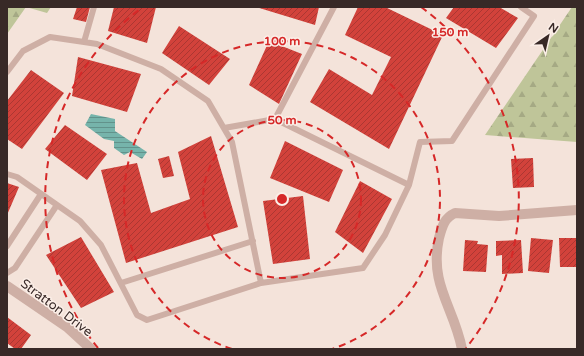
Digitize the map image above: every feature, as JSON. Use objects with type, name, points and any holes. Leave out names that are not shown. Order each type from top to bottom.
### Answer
[{"type":"street","points":[[462,349],[441,292],[436,268],[439,241],[443,226],[448,218],[455,213],[499,216],[577,210]]},
{"type":"street","name":"Stratton Drive","points":[[7,286],[67,327],[91,349]]},
{"type":"lane","points":[[84,42],[94,7]]},
{"type":"lane","points":[[275,119],[334,7]]},
{"type":"lane","points":[[7,174],[17,177],[80,221],[101,245],[137,315],[147,320],[261,283],[363,268],[385,235],[409,185],[420,142],[452,140],[534,16],[521,7]]},
{"type":"lane","points":[[7,72],[24,52],[50,37],[97,44],[161,69],[208,101],[232,142],[261,283]]},
{"type":"lane","points":[[224,128],[275,119],[409,185]]},
{"type":"lane","points":[[7,246],[42,194]]},
{"type":"lane","points":[[7,273],[15,268],[57,205]]},
{"type":"lane","points":[[121,283],[252,241]]},
{"type":"green space","points":[[7,7],[26,7],[7,34]]},
{"type":"green space","points":[[26,7],[51,7],[47,13]]},
{"type":"green space","points":[[572,7],[577,7],[577,142],[485,135]]},
{"type":"water","points":[[91,114],[115,119],[115,131],[147,152],[142,159],[130,152],[124,155],[114,148],[114,141],[104,139],[85,125]]},
{"type":"building","points":[[77,7],[90,7],[86,22],[73,19]]},
{"type":"building","points":[[114,7],[156,7],[147,43],[108,31]]},
{"type":"building","points":[[256,7],[319,7],[315,25]]},
{"type":"building","points":[[358,7],[385,7],[443,35],[389,149],[310,102],[329,69],[372,95],[391,57],[345,35]]},
{"type":"building","points":[[454,7],[499,7],[518,18],[496,48],[446,18]]},
{"type":"building","points":[[179,26],[230,59],[209,85],[162,53]]},
{"type":"building","points":[[269,41],[302,54],[279,104],[249,85]]},
{"type":"building","points":[[78,57],[141,74],[127,112],[72,96]]},
{"type":"building","points":[[31,70],[64,93],[22,149],[7,139],[7,101]]},
{"type":"building","points":[[65,125],[107,154],[87,180],[45,149]]},
{"type":"building","points":[[211,136],[238,227],[126,263],[101,170],[137,163],[151,213],[190,199],[178,152]]},
{"type":"building","points":[[285,141],[343,170],[329,202],[270,178]]},
{"type":"building","points":[[169,156],[174,176],[163,178],[158,159]]},
{"type":"building","points":[[533,158],[534,187],[513,188],[511,159]]},
{"type":"building","points":[[360,181],[392,199],[363,253],[335,232]]},
{"type":"building","points":[[7,183],[19,187],[7,215]]},
{"type":"building","points":[[303,196],[310,259],[273,264],[263,201]]},
{"type":"building","points":[[81,237],[114,292],[81,308],[46,255]]},
{"type":"building","points":[[531,238],[553,240],[549,273],[528,271]]},
{"type":"building","points":[[559,238],[577,238],[577,267],[560,267]]},
{"type":"building","points":[[465,240],[478,241],[477,244],[488,245],[486,272],[463,271]]},
{"type":"building","points":[[521,240],[523,273],[502,274],[502,255],[496,256],[496,241]]},
{"type":"building","points":[[7,317],[31,335],[21,349],[15,349],[7,343]]}]
